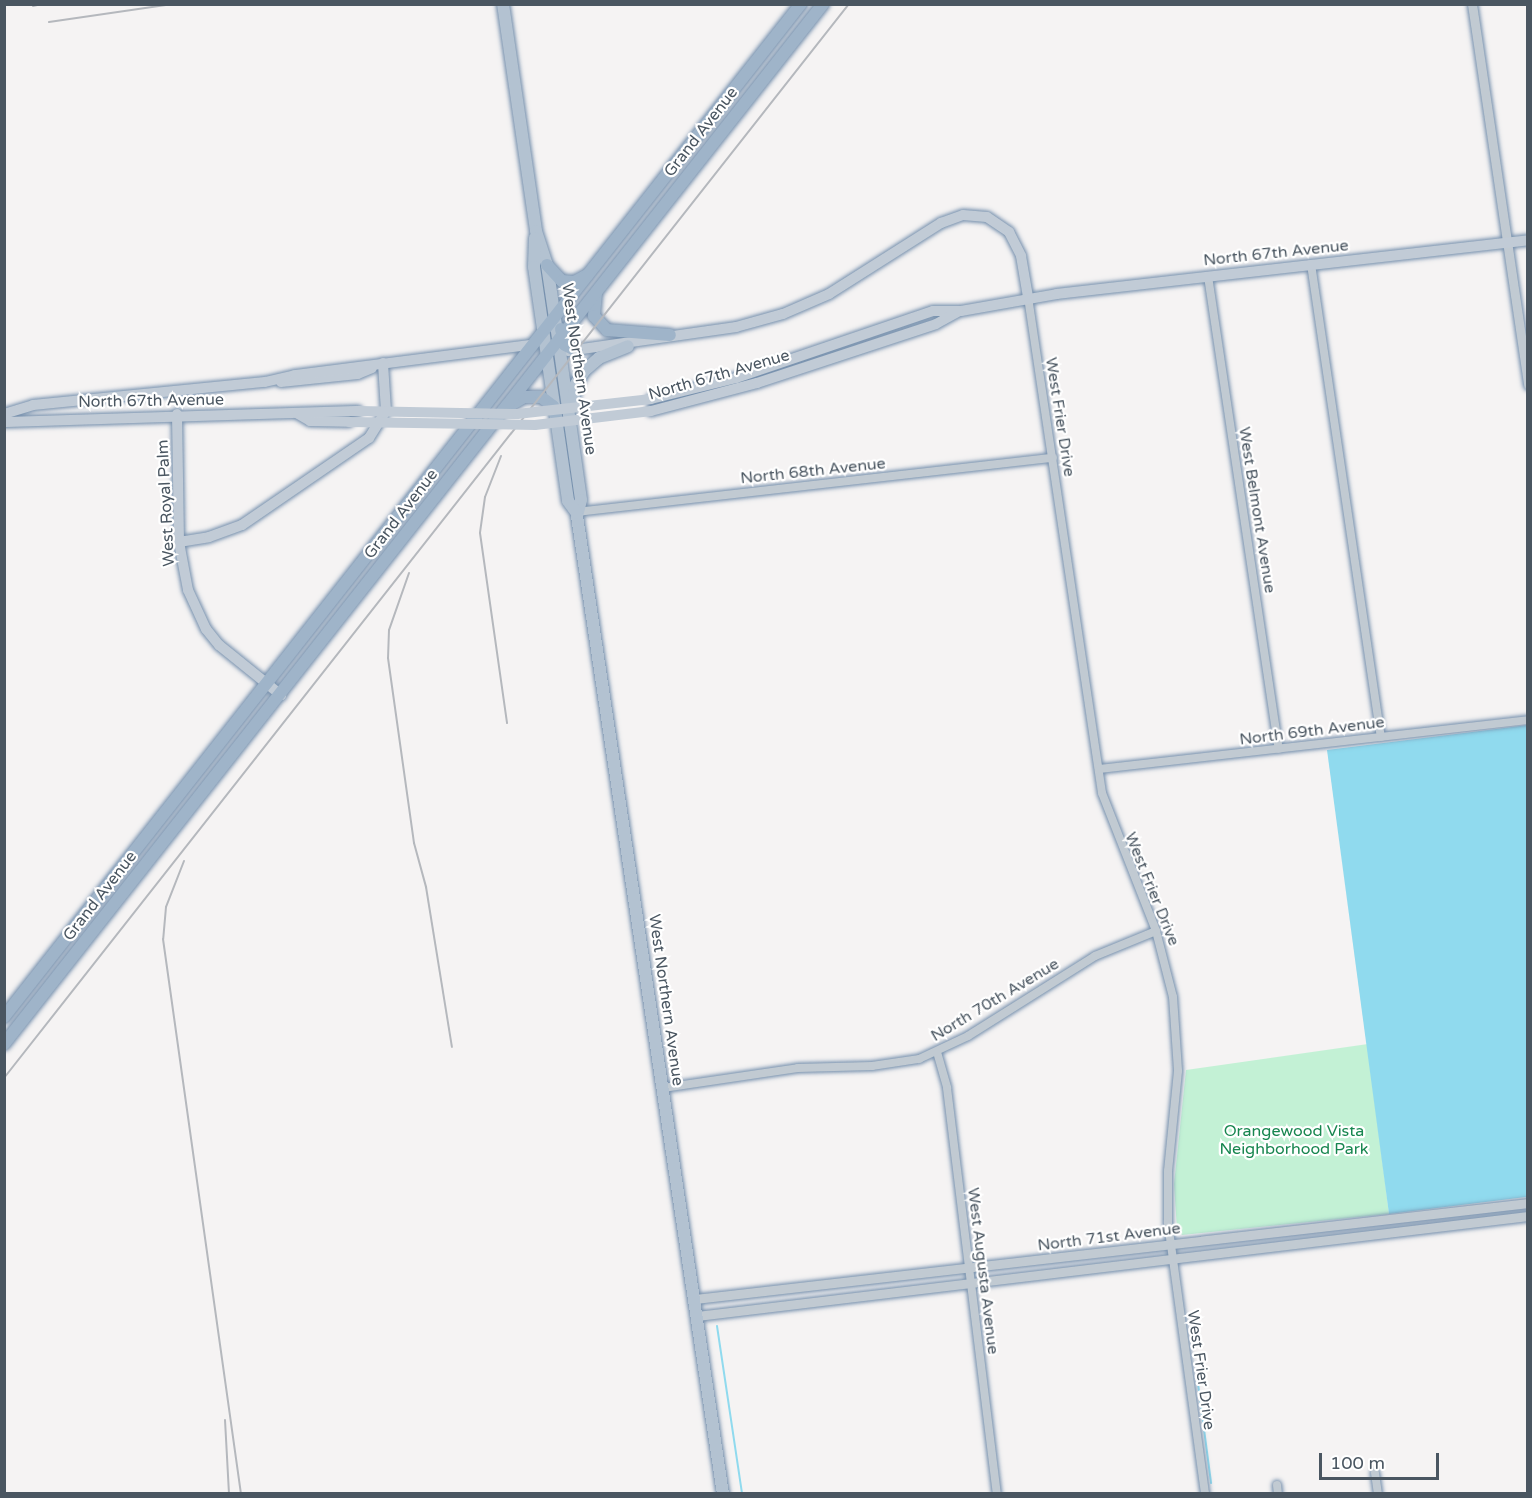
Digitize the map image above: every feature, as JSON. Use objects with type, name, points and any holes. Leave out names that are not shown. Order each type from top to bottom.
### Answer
[{"type":"highway","name":"Grand Avenue","points":[[4,1017],[267,684],[529,345],[591,273],[801,4]]},
{"type":"highway","name":"Grand Avenue","points":[[4,1044],[823,4]]},
{"type":"highway","points":[[547,265],[562,282],[574,282],[591,273]]},
{"type":"highway","points":[[596,292],[594,316],[607,330],[670,335]]},
{"type":"highway","points":[[565,304],[560,337],[568,347],[577,351]]},
{"type":"highway","points":[[493,423],[520,399],[530,396],[545,399],[556,416]]},
{"type":"highway","points":[[126,863],[139,873]]},
{"type":"main road","name":"West Northern Avenue","points":[[502,4],[536,231],[547,265],[554,316],[560,337],[562,369],[581,500],[576,512]]},
{"type":"main road","points":[[547,353],[627,346],[670,335],[744,325],[814,302],[941,223],[963,214],[987,217],[1009,232],[1020,256],[1028,297]]},
{"type":"main road","name":"West Northern Avenue","points":[[536,231],[534,267],[568,501],[576,512],[723,1494]]},
{"type":"main road","name":"North 67th Avenue","points":[[298,414],[310,421],[535,425],[651,405],[925,314],[961,311],[1028,297],[1527,240]]},
{"type":"main road","name":"North 67th Avenue","points":[[4,414],[33,405],[265,382],[383,363],[529,345]]},
{"type":"main road","points":[[529,345],[547,353],[562,369]]},
{"type":"main road","points":[[572,432],[573,393],[579,377],[599,358],[627,346]]},
{"type":"main road","points":[[179,542],[209,537],[242,525],[369,438],[386,411],[383,363]]},
{"type":"main road","name":"North 67th Avenue","points":[[4,422],[177,414],[298,414],[309,410],[517,414],[651,405]]},
{"type":"main road","name":"West Royal Palm","points":[[177,414],[179,542],[188,590],[206,629],[229,655],[281,695]]},
{"type":"street","points":[[1472,4],[1527,385]]},
{"type":"street","points":[[1311,264],[1381,737]]},
{"type":"street","name":"West Belmont Avenue","points":[[1208,276],[1279,749]]},
{"type":"street","name":"West Frier Drive","points":[[1028,297],[1108,816],[1156,931],[1173,997],[1177,1047],[1167,1187],[1170,1245],[1205,1494]]},
{"type":"street","name":"North 68th Avenue","points":[[576,512],[1053,458]]},
{"type":"street","name":"North 69th Avenue","points":[[1099,769],[1527,720]]},
{"type":"street","name":"North 70th Avenue","points":[[663,1088],[798,1068],[894,1064],[937,1053],[1095,956],[1156,931]]},
{"type":"street","name":"West Augusta Avenue","points":[[937,1053],[947,1090],[998,1494]]},
{"type":"street","name":"North 71st Avenue","points":[[694,1299],[1527,1203]]},
{"type":"street","name":"North 71st Avenue","points":[[697,1316],[1527,1216]]},
{"type":"street","points":[[1278,1233],[1279,1246]]},
{"type":"street","points":[[1089,1254],[1090,1268]]},
{"type":"street","points":[[1375,1473],[1378,1494]]},
{"type":"green space","name":"Orangewood Vista Neighborhood Park","points":[[1368,1044],[1389,1214],[1182,1235],[1177,1229],[1174,1184],[1186,1070]]},
{"type":"water","points":[[1527,725],[1527,1197],[1389,1214],[1327,750]]},
{"type":"waterway","points":[[717,1326],[742,1494]]},
{"type":"waterway","points":[[1197,1376],[1211,1483]]},
{"type":"railway","points":[[33,6],[42,4]]},
{"type":"railway","points":[[49,22],[173,4]]},
{"type":"railway","points":[[4,1078],[849,4]]},
{"type":"railway","points":[[501,456],[485,497],[480,533],[507,723]]},
{"type":"railway","points":[[409,573],[389,630],[388,658],[414,843],[426,887],[452,1047]]},
{"type":"railway","points":[[184,861],[166,907],[163,939],[241,1494]]},
{"type":"railway","points":[[225,1420],[229,1494]]}]
